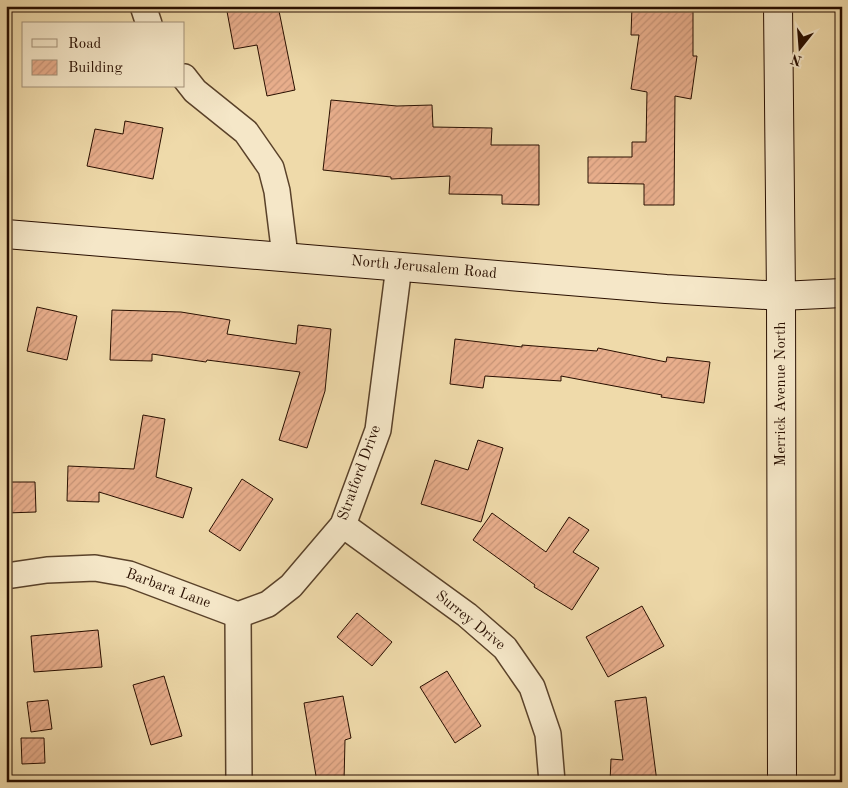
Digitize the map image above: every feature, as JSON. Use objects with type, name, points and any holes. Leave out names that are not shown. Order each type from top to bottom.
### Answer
[{"type":"main road","name":"Merrick Avenue North","points":[[778,6],[781,296],[782,782]]},
{"type":"main road","name":"North Jerusalem Road","points":[[6,234],[656,288],[781,296],[842,293]]},
{"type":"street","points":[[143,6],[148,22]]},
{"type":"street","points":[[185,78],[195,91],[246,132],[271,168],[277,191],[284,256]]},
{"type":"street","name":"Stratford Drive","points":[[238,616],[268,604],[291,586],[343,526],[378,430],[399,266]]},
{"type":"street","name":"Surrey Drive","points":[[343,526],[467,615],[505,648],[532,686],[548,734],[552,782]]},
{"type":"street","name":"Barbara Lane","points":[[6,576],[47,570],[103,569],[129,574],[238,616]]},
{"type":"street","points":[[238,616],[239,782]]},
{"type":"building","points":[[226,6],[278,6],[295,90],[267,96],[257,45],[234,49]]},
{"type":"building","points":[[632,6],[693,6],[693,56],[697,56],[691,99],[675,96],[674,205],[644,205],[644,184],[588,183],[588,157],[632,157],[632,142],[646,142],[647,92],[631,89],[639,35],[631,35]]},
{"type":"building","points":[[331,100],[397,106],[432,105],[433,127],[492,128],[491,145],[539,145],[539,205],[502,204],[502,195],[449,194],[450,176],[391,179],[391,177],[323,170]]},
{"type":"building","points":[[125,121],[163,128],[153,179],[87,166],[95,129],[123,134]]},
{"type":"building","points":[[37,307],[77,316],[67,360],[27,351]]},
{"type":"building","points":[[112,310],[181,312],[230,320],[227,334],[296,344],[298,325],[331,329],[325,391],[307,448],[279,440],[300,372],[152,354],[152,361],[110,360]]},
{"type":"building","points":[[455,339],[522,347],[522,345],[597,351],[598,348],[666,362],[667,357],[710,362],[704,403],[661,397],[662,395],[561,376],[561,381],[485,376],[483,388],[450,384]]},
{"type":"building","points":[[143,415],[165,419],[156,477],[192,488],[183,518],[99,492],[99,502],[67,501],[68,466],[134,469]]},
{"type":"building","points":[[478,440],[503,448],[481,522],[421,504],[435,460],[468,470]]},
{"type":"building","points":[[242,479],[273,499],[240,551],[209,531]]},
{"type":"building","points":[[6,482],[35,482],[36,512],[6,513]]},
{"type":"building","points":[[492,513],[546,552],[569,517],[589,530],[573,552],[599,568],[572,610],[534,587],[535,585],[473,540]]},
{"type":"building","points":[[642,606],[664,646],[608,677],[586,637]]},
{"type":"building","points":[[357,613],[392,642],[372,666],[337,637]]},
{"type":"building","points":[[98,630],[102,667],[34,672],[31,636]]},
{"type":"building","points":[[447,671],[481,726],[455,743],[420,687]]},
{"type":"building","points":[[164,676],[182,736],[151,745],[133,685]]},
{"type":"building","points":[[343,696],[351,738],[345,740],[344,782],[317,782],[304,703]]},
{"type":"building","points":[[646,697],[657,782],[610,782],[611,759],[623,760],[615,701]]},
{"type":"building","points":[[48,700],[52,729],[31,732],[27,702]]},
{"type":"building","points":[[21,738],[44,738],[45,763],[22,764]]}]
